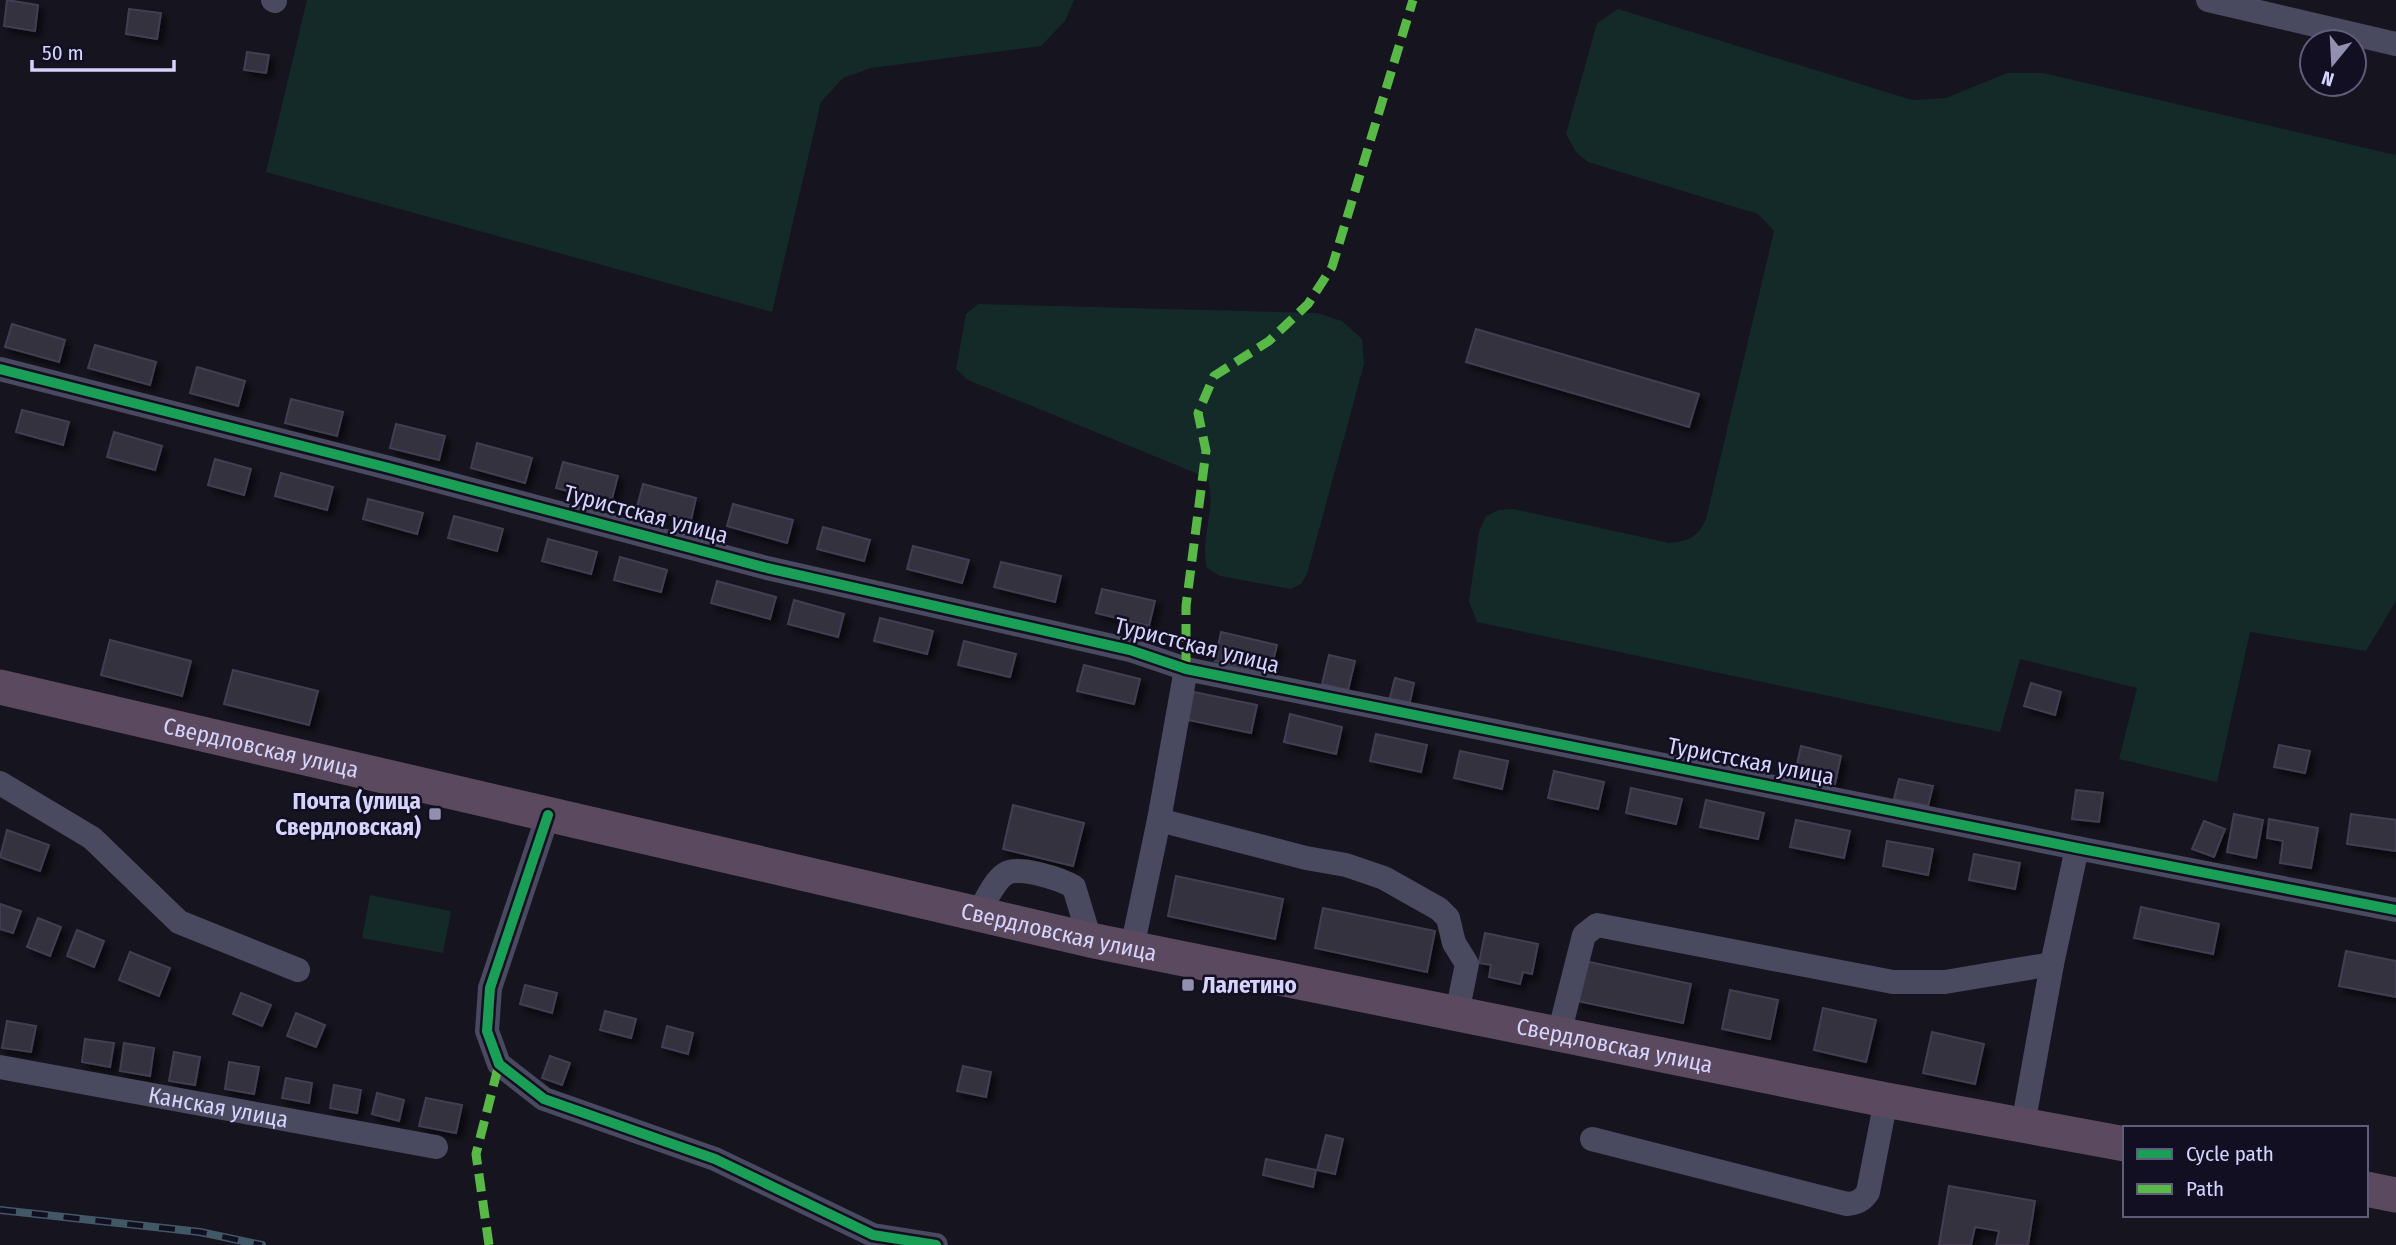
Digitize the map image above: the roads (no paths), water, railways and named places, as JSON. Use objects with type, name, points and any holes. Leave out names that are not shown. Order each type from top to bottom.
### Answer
[{"type":"highway","name":"Свердловская улица","points":[[0,687],[1090,940],[1886,1100],[2123,1144]]},
{"type":"highway","points":[[2368,1189],[2396,1195]]},
{"type":"street","points":[[2208,0],[2396,44]]},
{"type":"street","name":"Туристская улица","points":[[0,369],[402,471],[767,568],[1130,650],[1186,669],[2396,910]]},
{"type":"street","points":[[1132,948],[1186,669]]},
{"type":"street","points":[[0,783],[92,838],[179,922],[298,970]]},
{"type":"street","points":[[548,815],[490,988],[487,1031],[499,1064],[544,1099],[715,1159],[873,1236],[936,1245]]},
{"type":"street","points":[[1158,820],[1346,866],[1384,878],[1439,909],[1448,918],[1454,943],[1467,964],[1457,1013]]},
{"type":"street","points":[[2023,1125],[2052,964],[2077,848]]},
{"type":"street","points":[[977,915],[1003,875],[1013,870],[1061,879],[1074,887],[1090,940]]},
{"type":"street","points":[[1559,1034],[1584,936],[1597,925],[1893,982],[1945,982],[2052,964]]},
{"type":"street","name":"Канская улица","points":[[0,1067],[436,1147]]},
{"type":"street","points":[[1592,1139],[1847,1204],[1856,1203],[1868,1192],[1886,1100]]},
{"type":"railway","points":[[0,1210],[200,1232],[262,1245]]},
{"type":"place","name":"Почта (улица Свердловская)","points":[[435,814]]},
{"type":"place","name":"Лалетино","points":[[1188,985]]}]
